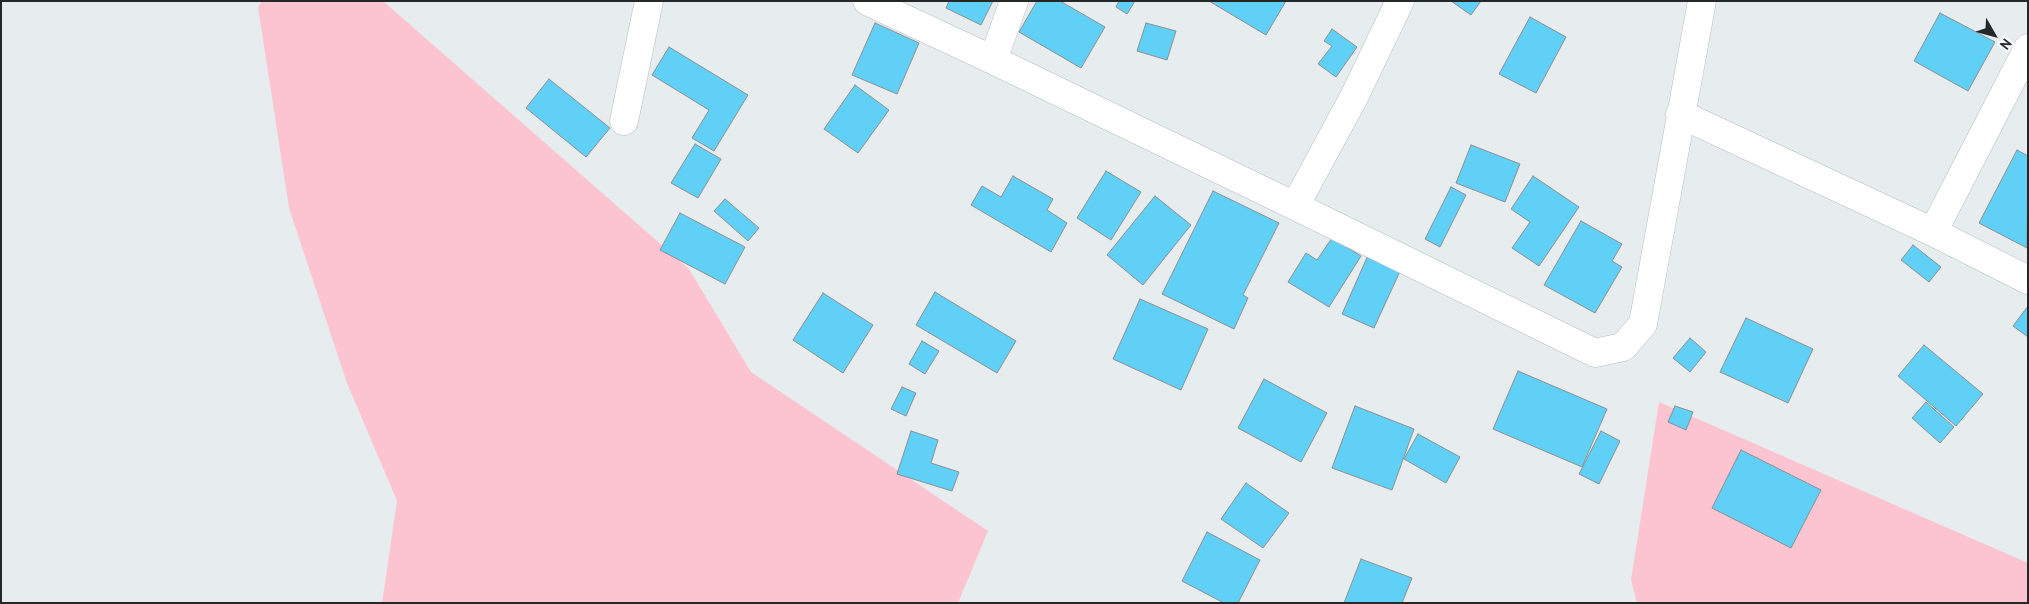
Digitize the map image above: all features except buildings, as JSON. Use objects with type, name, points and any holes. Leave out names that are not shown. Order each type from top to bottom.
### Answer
[{"type":"street","points":[[624,121],[649,1]]},
{"type":"street","points":[[867,1],[1295,206],[1595,353],[1623,347],[1643,324],[1702,1]]},
{"type":"street","points":[[992,60],[1014,1]]},
{"type":"street","points":[[1295,206],[1354,97],[1400,1]]},
{"type":"street","points":[[1933,232],[2028,48]]},
{"type":"street","points":[[1680,114],[1933,232],[2028,280]]},
{"type":"shaded area","points":[[262,1],[383,1],[689,269],[751,372],[988,531],[958,603],[382,603],[397,501],[347,383],[289,208],[258,7]]},
{"type":"shaded area","points":[[1659,402],[2028,563],[2028,603],[1637,603],[1631,580]]}]
